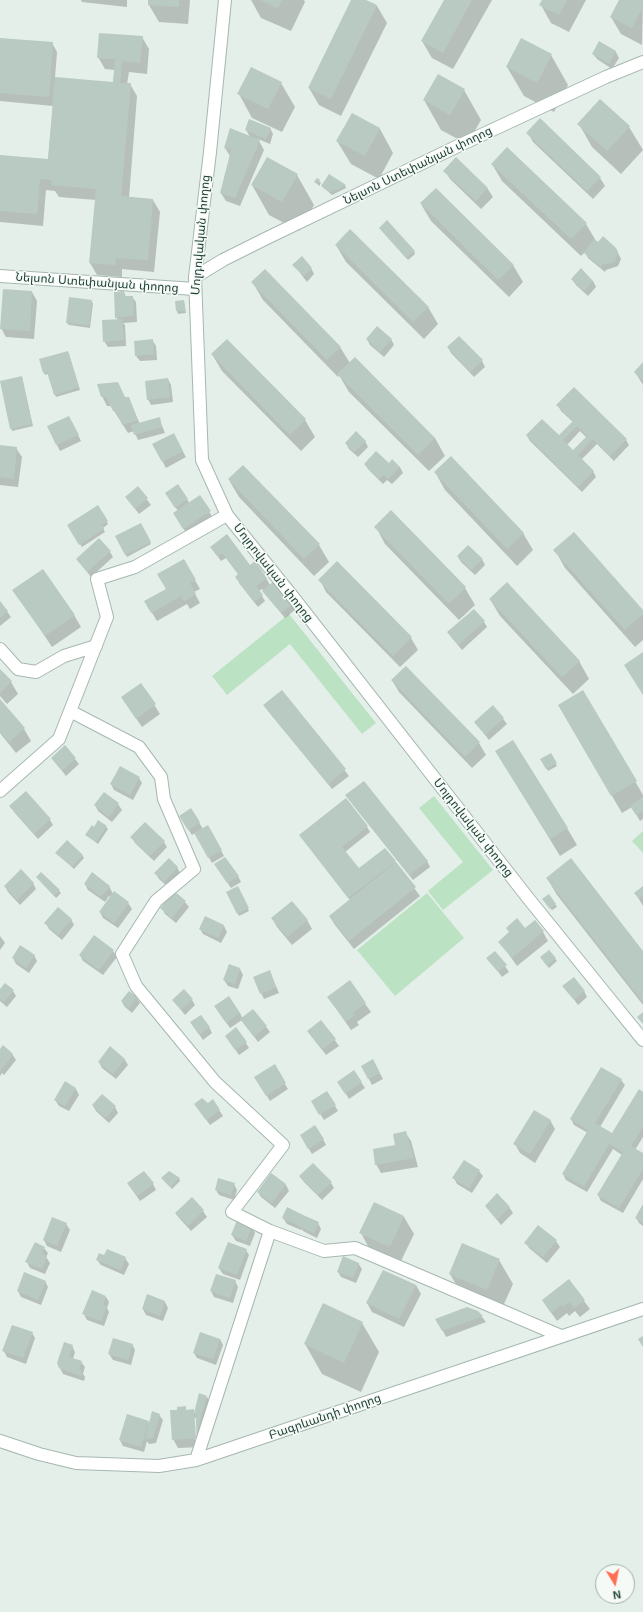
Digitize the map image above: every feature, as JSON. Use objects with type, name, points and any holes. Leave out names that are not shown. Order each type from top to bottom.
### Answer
[{"type":"street","name":"Մոլդովական փողոց","points":[[225,0],[210,152],[195,277],[202,460],[227,515],[528,898],[643,1040]]},
{"type":"street","name":"Նելսոն Ստեփանյան փողոց","points":[[195,277],[223,260],[261,241],[460,145],[606,77],[643,62]]},
{"type":"street","name":"Նելսոն Ստեփանյան փողոց","points":[[0,276],[195,289]]},
{"type":"street","points":[[0,791],[59,739],[107,617],[97,579],[135,567],[227,515]]},
{"type":"street","points":[[0,649],[18,669],[36,672],[64,656],[96,646]]},
{"type":"street","points":[[70,711],[139,747],[160,776],[164,799],[194,869],[156,901],[122,954],[136,986],[215,1082],[283,1145],[232,1212],[270,1231],[324,1251],[355,1248],[561,1336]]},
{"type":"street","points":[[196,1460],[270,1231]]},
{"type":"street","name":"Բագրևանդի փողոց","points":[[0,1441],[39,1454],[76,1462],[159,1466],[196,1460],[643,1309]]},
{"type":"green space","points":[[289,614],[376,723],[362,734],[290,644],[227,695],[212,676]]},
{"type":"green space","points":[[434,796],[493,870],[443,910],[428,891],[463,862],[419,808]]},
{"type":"green space","points":[[643,831],[643,853],[632,841]]},
{"type":"green space","points":[[427,893],[464,938],[395,996],[357,950]]},
{"type":"building","points":[[148,0],[179,0],[179,7],[148,5]]},
{"type":"building","points":[[260,0],[282,0],[278,8]]},
{"type":"building","points":[[351,0],[366,0],[377,5],[331,99],[308,88]]},
{"type":"building","points":[[444,0],[472,0],[443,53],[421,41]]},
{"type":"building","points":[[542,0],[567,0],[559,15],[539,5]]},
{"type":"building","points":[[619,0],[643,0],[643,7],[632,28],[610,17]]},
{"type":"building","points":[[99,33],[143,36],[140,63],[122,61],[120,83],[131,83],[121,196],[153,199],[148,260],[116,258],[115,265],[89,263],[96,189],[51,185],[52,180],[40,179],[37,214],[0,211],[0,155],[48,159],[55,77],[113,82],[115,59],[97,58]]},
{"type":"building","points":[[0,38],[53,42],[49,97],[0,93]]},
{"type":"building","points":[[521,38],[552,54],[537,83],[506,67]]},
{"type":"building","points":[[599,41],[616,51],[609,64],[592,54]]},
{"type":"building","points":[[251,67],[282,82],[268,109],[237,94]]},
{"type":"building","points":[[438,74],[465,89],[450,115],[423,100]]},
{"type":"building","points":[[600,99],[630,126],[607,151],[577,124]]},
{"type":"building","points":[[352,113],[380,128],[365,156],[336,141]]},
{"type":"building","points":[[540,118],[601,177],[587,191],[526,133]]},
{"type":"building","points":[[249,119],[271,128],[266,139],[245,130]]},
{"type":"building","points":[[230,128],[260,140],[235,198],[220,193],[231,150],[224,148]]},
{"type":"building","points":[[507,147],[587,223],[571,239],[491,164]]},
{"type":"building","points":[[267,157],[298,174],[282,202],[251,185]]},
{"type":"building","points":[[456,157],[488,188],[476,201],[443,171]]},
{"type":"building","points":[[329,174],[346,185],[330,193],[321,186]]},
{"type":"building","points":[[317,178],[320,180],[317,184],[314,182]]},
{"type":"building","points":[[436,188],[514,265],[498,280],[420,203]]},
{"type":"building","points":[[387,220],[415,251],[406,258],[379,228]]},
{"type":"building","points":[[350,229],[429,307],[413,322],[335,245]]},
{"type":"building","points":[[603,236],[616,248],[618,252],[615,261],[612,263],[603,264],[601,267],[584,253],[594,239],[598,242]]},
{"type":"building","points":[[302,256],[312,268],[304,276],[292,265]]},
{"type":"building","points":[[581,268],[593,281],[584,291],[571,279]]},
{"type":"building","points":[[265,269],[341,347],[327,360],[251,282]]},
{"type":"building","points":[[3,289],[32,291],[30,331],[0,329]]},
{"type":"building","points":[[124,291],[124,296],[133,296],[134,316],[115,318],[114,292]]},
{"type":"building","points":[[69,297],[92,300],[89,325],[66,323]]},
{"type":"building","points":[[184,300],[185,311],[176,311],[175,301]]},
{"type":"building","points":[[122,319],[124,340],[103,342],[102,320]]},
{"type":"building","points":[[377,326],[392,339],[380,352],[366,339]]},
{"type":"building","points":[[459,336],[483,360],[470,372],[447,347]]},
{"type":"building","points":[[153,339],[154,354],[135,356],[134,341]]},
{"type":"building","points":[[227,339],[306,419],[290,435],[211,354]]},
{"type":"building","points":[[68,351],[79,387],[54,395],[47,372],[43,373],[39,359]]},
{"type":"building","points":[[355,357],[435,438],[418,455],[337,374]]},
{"type":"building","points":[[643,362],[643,381],[634,372]]},
{"type":"building","points":[[22,376],[32,424],[10,429],[0,381]]},
{"type":"building","points":[[168,378],[170,397],[147,400],[145,381]]},
{"type":"building","points":[[118,382],[125,397],[129,397],[138,420],[122,425],[117,412],[113,411],[106,397],[101,397],[97,384]]},
{"type":"building","points":[[574,387],[627,439],[610,456],[593,439],[578,455],[594,471],[578,487],[526,435],[542,419],[559,435],[573,421],[556,405]],"holes":[[[577,426],[587,436],[573,450],[563,440]]]},
{"type":"building","points":[[69,416],[79,435],[56,445],[47,426]]},
{"type":"building","points":[[160,417],[162,427],[134,435],[131,425]]},
{"type":"building","points":[[356,431],[366,441],[354,452],[345,443]]},
{"type":"building","points":[[174,433],[183,451],[162,462],[152,444]]},
{"type":"building","points":[[0,445],[17,447],[14,479],[0,477]]},
{"type":"building","points":[[376,451],[389,463],[392,459],[400,467],[388,479],[383,475],[379,479],[364,464]]},
{"type":"building","points":[[451,456],[524,533],[507,549],[434,472]]},
{"type":"building","points":[[243,465],[320,544],[304,559],[228,479]]},
{"type":"building","points":[[178,484],[188,499],[175,508],[165,493]]},
{"type":"building","points":[[138,486],[148,498],[135,509],[125,497]]},
{"type":"building","points":[[200,495],[211,511],[183,529],[173,513]]},
{"type":"building","points":[[98,505],[108,521],[102,525],[104,529],[79,545],[67,525]]},
{"type":"building","points":[[391,510],[466,587],[449,604],[374,527]]},
{"type":"building","points":[[141,523],[151,542],[125,555],[115,536]]},
{"type":"building","points":[[574,532],[643,610],[643,614],[625,630],[553,550]]},
{"type":"building","points":[[227,534],[250,565],[255,561],[267,578],[256,586],[263,595],[254,602],[235,577],[238,574],[222,553],[217,556],[210,547]]},
{"type":"building","points":[[99,538],[111,551],[87,572],[76,559]]},
{"type":"building","points":[[468,545],[483,559],[471,570],[457,556]]},
{"type":"building","points":[[184,559],[196,580],[190,583],[196,594],[184,601],[181,596],[151,613],[144,601],[166,589],[157,574]]},
{"type":"building","points":[[337,561],[412,637],[393,656],[318,580]]},
{"type":"building","points":[[43,569],[75,615],[45,636],[12,590]]},
{"type":"building","points":[[274,581],[293,604],[281,613],[262,591]]},
{"type":"building","points":[[507,582],[580,661],[562,677],[489,599]]},
{"type":"building","points":[[0,601],[8,611],[0,618]]},
{"type":"building","points":[[474,609],[485,621],[458,645],[447,632]]},
{"type":"building","points":[[643,652],[643,695],[624,665]]},
{"type":"building","points":[[406,666],[480,742],[465,757],[391,680]]},
{"type":"building","points":[[0,669],[12,681],[0,693]]},
{"type":"building","points":[[141,683],[156,704],[136,719],[121,697]]},
{"type":"building","points":[[282,690],[346,769],[328,784],[263,705]]},
{"type":"building","points":[[583,690],[637,781],[611,796],[558,705]]},
{"type":"building","points":[[0,699],[25,728],[9,742],[0,732]]},
{"type":"building","points":[[493,705],[504,718],[485,735],[474,722]]},
{"type":"building","points":[[513,740],[568,828],[550,839],[495,751]]},
{"type":"building","points":[[65,745],[76,758],[62,771],[51,758]]},
{"type":"building","points":[[551,753],[557,763],[546,769],[540,759]]},
{"type":"building","points":[[120,766],[140,777],[130,795],[110,784]]},
{"type":"building","points":[[364,781],[428,861],[409,875],[345,795]]},
{"type":"building","points":[[26,791],[51,819],[34,834],[9,806]]},
{"type":"building","points":[[104,792],[119,803],[109,817],[94,805]]},
{"type":"building","points":[[643,797],[643,811],[636,815],[630,806]]},
{"type":"building","points":[[346,798],[368,826],[342,847],[359,868],[385,848],[396,861],[348,898],[299,835]]},
{"type":"building","points":[[191,808],[200,822],[188,830],[179,816]]},
{"type":"building","points":[[98,820],[107,826],[96,842],[85,835],[92,825],[94,827]]},
{"type":"building","points":[[145,822],[165,841],[150,856],[130,837]]},
{"type":"building","points":[[208,825],[222,850],[208,858],[194,833]]},
{"type":"building","points":[[67,840],[83,855],[72,867],[55,853]]},
{"type":"building","points":[[225,857],[239,876],[227,883],[214,864]]},
{"type":"building","points":[[169,858],[178,867],[164,882],[154,873]]},
{"type":"building","points":[[571,858],[643,951],[643,1002],[546,878]]},
{"type":"building","points":[[396,862],[416,887],[349,941],[329,916]]},
{"type":"building","points":[[21,869],[34,883],[17,900],[4,886]]},
{"type":"building","points":[[41,872],[60,890],[54,896],[36,877]]},
{"type":"building","points":[[92,872],[110,886],[101,897],[84,884]]},
{"type":"building","points":[[238,886],[249,908],[237,914],[226,892]]},
{"type":"building","points":[[643,886],[643,896],[639,899],[634,893]]},
{"type":"building","points":[[114,891],[129,902],[114,923],[99,912]]},
{"type":"building","points":[[174,891],[186,901],[172,918],[160,908]]},
{"type":"building","points":[[549,894],[556,904],[550,909],[542,899]]},
{"type":"building","points":[[292,901],[308,920],[287,937],[271,918]]},
{"type":"building","points":[[58,907],[72,919],[58,935],[44,923]]},
{"type":"building","points":[[205,916],[224,925],[218,938],[199,929]]},
{"type":"building","points":[[517,918],[525,928],[535,920],[544,931],[512,958],[498,942],[509,932],[506,928]]},
{"type":"building","points":[[94,935],[114,950],[99,970],[79,955]]},
{"type":"building","points":[[20,945],[35,955],[26,968],[12,958]]},
{"type":"building","points":[[549,950],[556,958],[547,966],[540,957]]},
{"type":"building","points":[[495,951],[507,965],[498,972],[486,958]]},
{"type":"building","points":[[229,964],[240,968],[235,984],[223,980]]},
{"type":"building","points":[[270,970],[276,987],[260,994],[253,977]]},
{"type":"building","points":[[574,977],[585,991],[574,1000],[562,986]]},
{"type":"building","points":[[350,980],[366,1003],[353,1013],[355,1015],[346,1022],[327,997]]},
{"type":"building","points":[[5,983],[14,990],[4,1002],[0,999],[0,989]]},
{"type":"building","points":[[184,989],[193,999],[181,1010],[172,1000]]},
{"type":"building","points":[[129,991],[137,997],[129,1008],[121,1001]]},
{"type":"building","points":[[229,996],[240,1013],[226,1023],[214,1006]]},
{"type":"building","points":[[253,1009],[267,1026],[254,1037],[240,1019]]},
{"type":"building","points":[[643,1012],[643,1024],[637,1017]]},
{"type":"building","points":[[201,1015],[210,1027],[199,1035],[190,1022]]},
{"type":"building","points":[[321,1020],[336,1039],[322,1050],[307,1031]]},
{"type":"building","points":[[236,1027],[247,1042],[235,1050],[225,1036]]},
{"type":"building","points":[[3,1045],[13,1054],[0,1071],[0,1049]]},
{"type":"building","points":[[110,1046],[125,1059],[113,1074],[98,1062]]},
{"type":"building","points":[[373,1059],[380,1073],[368,1079],[361,1066]]},
{"type":"building","points":[[275,1064],[286,1083],[266,1096],[254,1077]]},
{"type":"building","points":[[601,1067],[622,1079],[595,1123],[612,1133],[639,1089],[643,1092],[643,1127],[631,1146],[643,1153],[643,1169],[619,1208],[597,1195],[623,1152],[609,1144],[584,1187],[562,1174],[588,1130],[570,1119]]},
{"type":"building","points":[[354,1070],[362,1082],[345,1094],[337,1082]]},
{"type":"building","points":[[65,1081],[76,1088],[65,1106],[54,1100]]},
{"type":"building","points":[[327,1091],[336,1105],[319,1115],[311,1101]]},
{"type":"building","points":[[102,1094],[116,1106],[106,1118],[92,1105]]},
{"type":"building","points":[[202,1098],[208,1103],[213,1099],[220,1110],[206,1120],[194,1104]]},
{"type":"building","points":[[534,1110],[551,1120],[530,1154],[513,1144]]},
{"type":"building","points":[[315,1125],[324,1139],[308,1149],[300,1135]]},
{"type":"building","points":[[406,1131],[414,1158],[375,1165],[373,1149],[395,1145],[393,1134]]},
{"type":"building","points":[[464,1160],[480,1170],[469,1188],[452,1178]]},
{"type":"building","points":[[313,1163],[332,1182],[318,1195],[299,1176]]},
{"type":"building","points":[[144,1171],[154,1183],[137,1196],[127,1183]]},
{"type":"building","points":[[169,1171],[180,1178],[170,1187],[161,1178]]},
{"type":"building","points":[[271,1173],[286,1184],[272,1203],[257,1192]]},
{"type":"building","points":[[218,1178],[235,1183],[231,1195],[215,1190]]},
{"type":"building","points":[[497,1193],[510,1207],[497,1220],[485,1206]]},
{"type":"building","points":[[192,1197],[204,1210],[188,1226],[175,1213]]},
{"type":"building","points":[[374,1202],[404,1216],[390,1247],[359,1233]]},
{"type":"building","points":[[643,1204],[643,1223],[635,1218]]},
{"type":"building","points":[[287,1207],[303,1215],[298,1225],[282,1218]]},
{"type":"building","points":[[303,1215],[319,1222],[314,1233],[298,1226]]},
{"type":"building","points":[[52,1217],[67,1223],[57,1246],[43,1240]]},
{"type":"building","points":[[237,1220],[252,1226],[246,1241],[231,1235]]},
{"type":"building","points":[[538,1225],[557,1240],[543,1257],[524,1243]]},
{"type":"building","points":[[35,1242],[45,1247],[42,1254],[47,1256],[42,1269],[25,1262]]},
{"type":"building","points":[[228,1242],[247,1249],[237,1275],[218,1268]]},
{"type":"building","points":[[462,1243],[500,1259],[487,1290],[449,1274]]},
{"type":"building","points":[[107,1249],[126,1257],[121,1270],[96,1260],[99,1253],[104,1255]]},
{"type":"building","points":[[343,1256],[359,1263],[353,1278],[337,1272]]},
{"type":"building","points":[[383,1270],[416,1285],[399,1319],[366,1303]]},
{"type":"building","points":[[24,1272],[46,1281],[38,1300],[17,1291]]},
{"type":"building","points":[[216,1274],[236,1280],[230,1298],[210,1291]]},
{"type":"building","points":[[569,1279],[585,1300],[574,1308],[570,1302],[563,1307],[561,1305],[551,1313],[542,1300]]},
{"type":"building","points":[[92,1290],[106,1296],[103,1305],[107,1306],[101,1321],[82,1314]]},
{"type":"building","points":[[147,1294],[165,1301],[160,1316],[142,1309]]},
{"type":"building","points":[[323,1303],[363,1322],[344,1363],[304,1344]]},
{"type":"building","points":[[467,1307],[478,1311],[483,1316],[442,1331],[435,1319]]},
{"type":"building","points":[[12,1325],[33,1332],[23,1358],[2,1351]]},
{"type":"building","points":[[200,1332],[220,1339],[213,1359],[193,1353]]},
{"type":"building","points":[[643,1336],[643,1347],[638,1339]]},
{"type":"building","points":[[113,1338],[133,1344],[128,1360],[108,1354]]},
{"type":"building","points":[[64,1342],[73,1345],[69,1357],[82,1361],[79,1370],[82,1371],[81,1376],[59,1368],[57,1363]]},
{"type":"building","points":[[199,1393],[207,1396],[197,1432],[195,1409]]},
{"type":"building","points":[[186,1406],[186,1410],[194,1409],[196,1438],[172,1440],[170,1410],[177,1410],[177,1407]]},
{"type":"building","points":[[152,1411],[160,1414],[153,1438],[145,1439]]},
{"type":"building","points":[[127,1414],[149,1421],[141,1447],[119,1440]]}]
